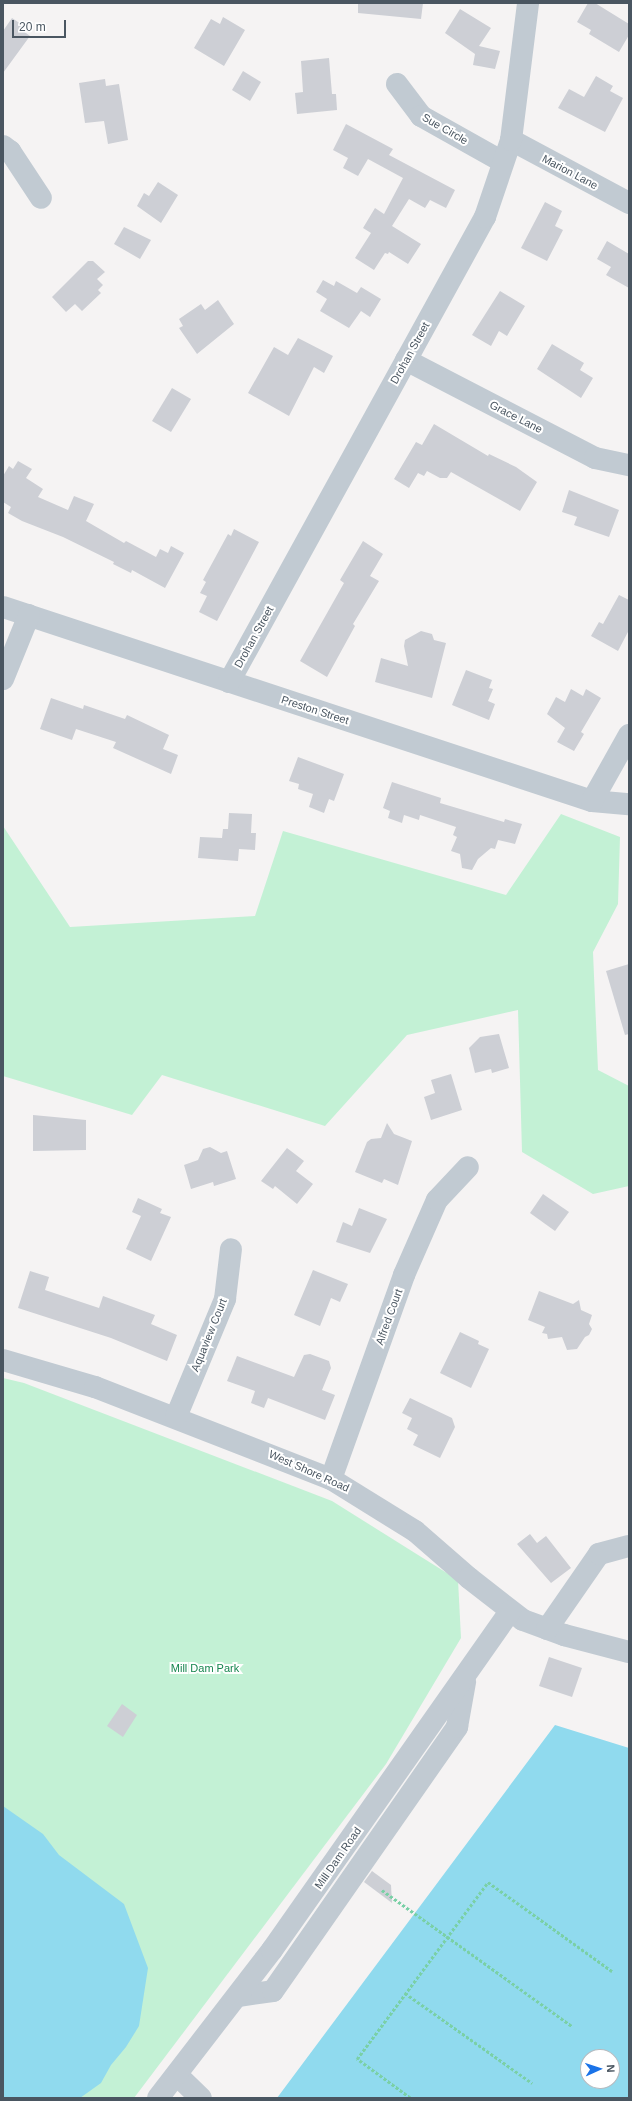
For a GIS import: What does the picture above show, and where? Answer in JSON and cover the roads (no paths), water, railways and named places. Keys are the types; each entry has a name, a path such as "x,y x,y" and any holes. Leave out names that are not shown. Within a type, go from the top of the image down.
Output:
{"street":[{"name":"Drohan Street","path":"229,682 485,217 511,140 528,3"},
{"name":"Sue Circle","path":"397,84 421,116 503,162"},
{"name":"Marion Lane","path":"511,140 629,203"},
{"path":"3,146 10,151 41,198"},
{"name":"Grace Lane","path":"406,360 594,458 629,465"},
{"name":"Preston Street","path":"3,607 592,801 629,804"},
{"path":"3,679 29,615"},
{"path":"592,801 629,735"},
{"name":"Alfred Court","path":"331,1479 404,1275 437,1200 468,1168"},
{"name":"Aquaview Court","path":"176,1417 224,1299 231,1249"},
{"name":"West Shore Road","path":"3,1360 71,1379 176,1417 331,1479 416,1531 510,1611 547,1629 629,1652"},
{"path":"547,1629 599,1554 629,1546"},
{"name":"Mill Dam Road","path":"158,2098 238,1996 466,1677 510,1611"},
{"path":"177,2074 201,2098"}],"water":[{"path":"555,1725 629,1748 629,2098 277,2098"},
{"path":"3,1806 43,1834 59,1855 124,1904 148,1968 139,2026 126,2047 111,2065 101,2083 80,2098 3,2098"}],"park label":[{"name":"Mill Dam Park","path":"205,1668"}]}
